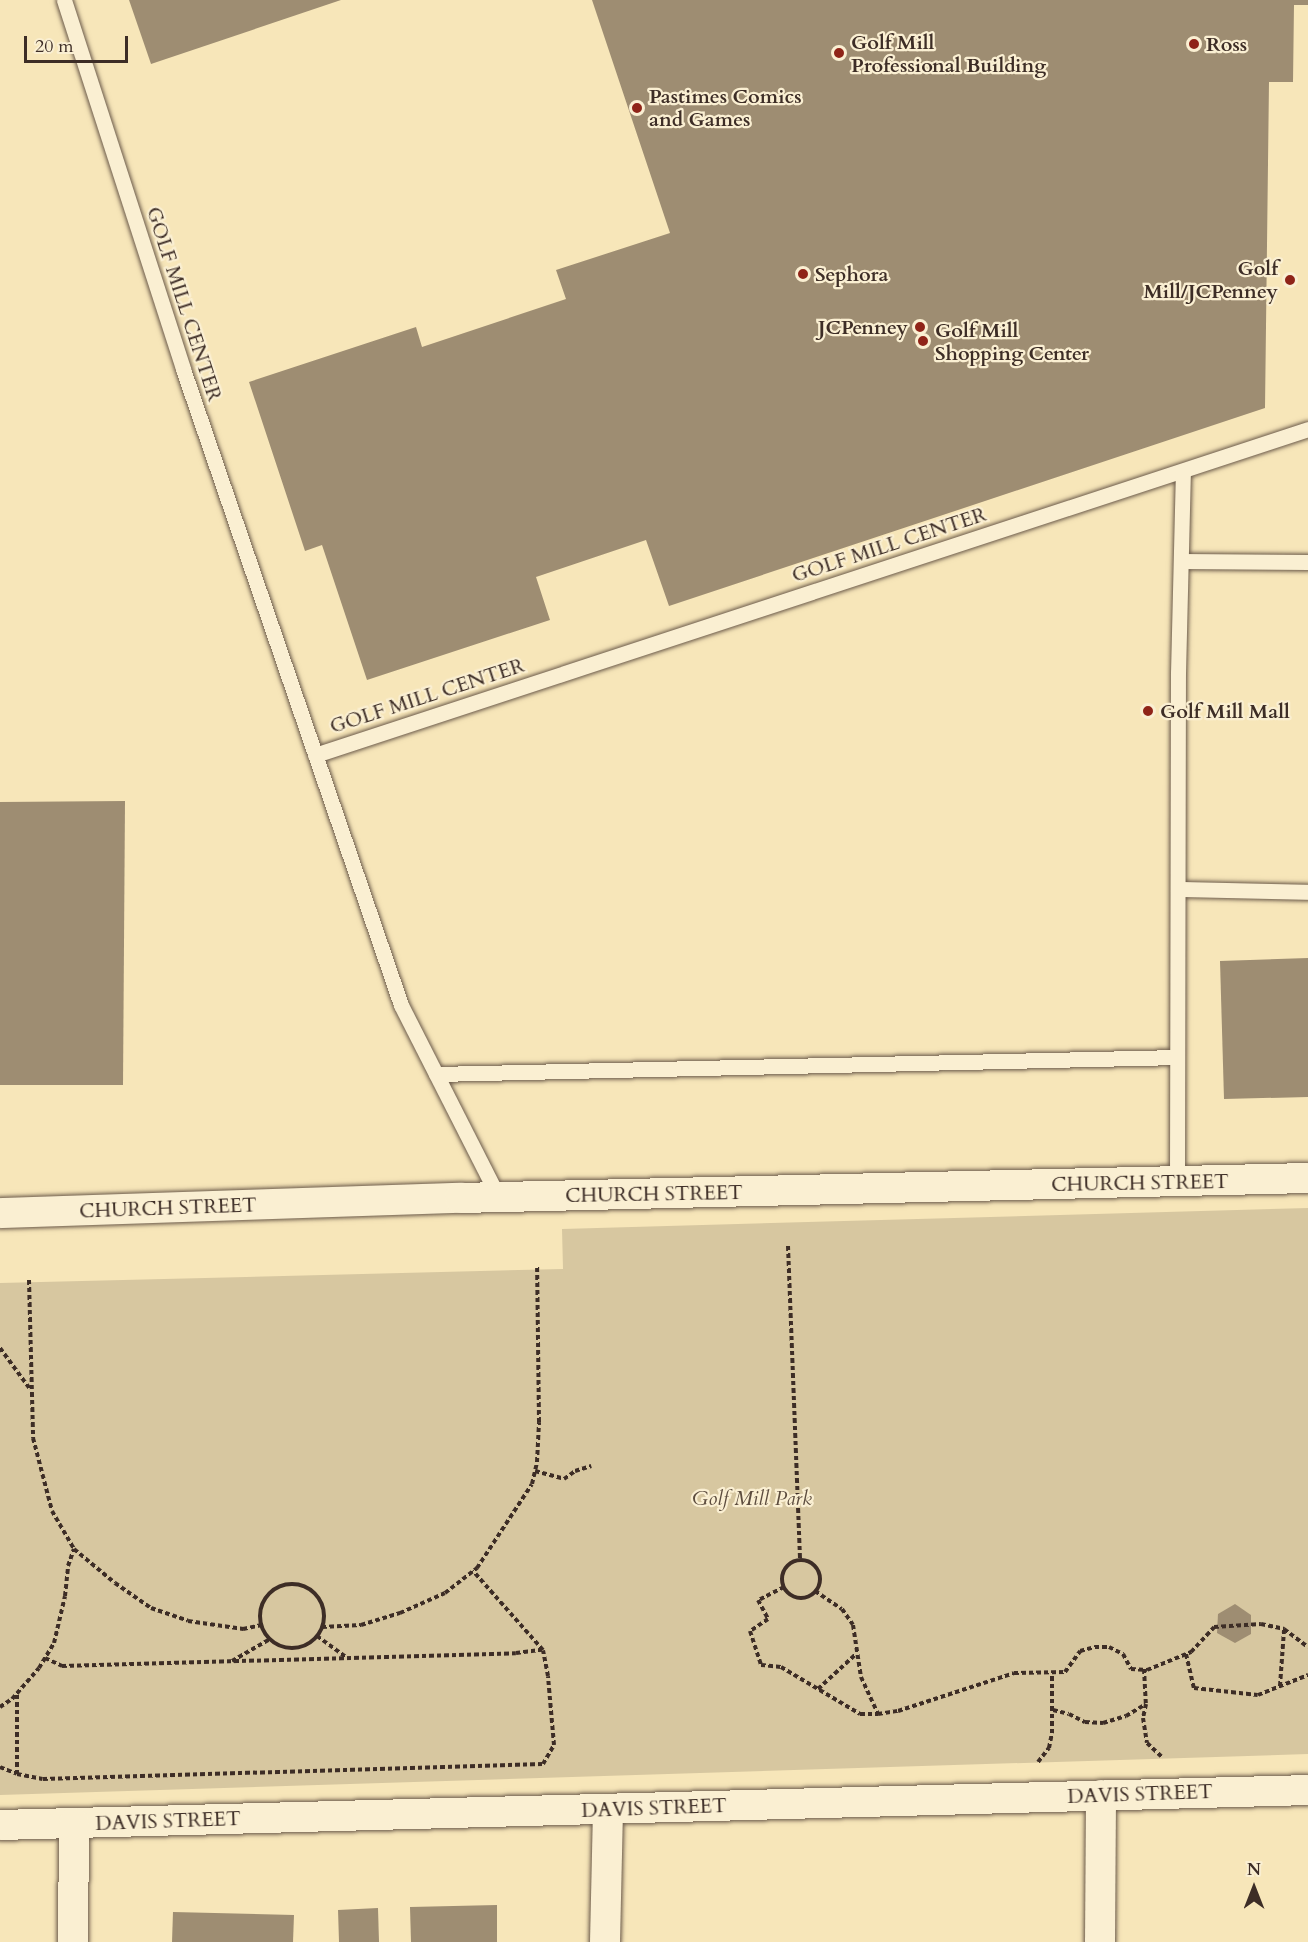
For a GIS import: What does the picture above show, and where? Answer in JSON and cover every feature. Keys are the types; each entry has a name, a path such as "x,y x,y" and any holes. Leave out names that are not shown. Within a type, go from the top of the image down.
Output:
{"street":[{"name":"CHURCH STREET","path":"0,1213 1308,1178"},
{"name":"DAVIS STREET","path":"0,1826 1308,1790"},
{"path":"1100,1942 1101,1796"},
{"path":"605,1942 608,1809"},
{"path":"73,1942 74,1823"}],"lane":[{"name":"GOLF MILL CENTER","path":"64,0 183,369 315,755 1308,429"},
{"path":"1177,1182 1180,561 1184,471"},
{"path":"1180,561 1308,562"},
{"path":"315,755 401,1005 499,1198"},
{"path":"1178,889 1308,892"},
{"path":"436,1074 1177,1058"}],"path":[{"path":"788,1246 800,1560"},
{"path":"322,1627 361,1625 400,1613 445,1593 473,1571 532,1484 539,1422 537,1266"},
{"path":"29,1280 33,1438 52,1511 74,1549 115,1583 151,1608 199,1623 243,1629 262,1625"},
{"path":"0,1348 31,1390"},
{"path":"535,1471 564,1479 575,1471 591,1466"},
{"path":"0,1707 16,1694 54,1643 65,1596 68,1566 74,1549"},
{"path":"800,1560 812,1563 819,1579 815,1591 799,1597 784,1587 782,1575 788,1564 800,1560"},
{"path":"0,1767 17,1774 43,1779 543,1764 554,1745 548,1676 543,1650 473,1571"},
{"path":"290,1584 301,1585 318,1597 323,1606 322,1627 309,1643 288,1648 270,1638 262,1625 261,1610 265,1600 280,1587 290,1584"},
{"path":"784,1587 758,1600 768,1619 750,1631 761,1665 781,1667 860,1714 898,1711 1014,1673 1065,1672 1080,1651 1095,1647 1109,1647 1124,1654 1131,1669 1144,1669 1186,1654 1214,1627 1261,1624 1284,1629 1308,1647"},
{"path":"815,1591 842,1609 853,1625 861,1677 878,1714"},
{"path":"1280,1686 1284,1629"},
{"path":"317,1636 347,1658"},
{"path":"231,1661 270,1638"},
{"path":"45,1658 62,1666 516,1653 543,1650"},
{"path":"818,1689 857,1654"},
{"path":"1186,1654 1194,1688 1257,1695 1308,1675"},
{"path":"1144,1669 1146,1704 1143,1718 1147,1743 1163,1758"},
{"path":"1038,1762 1049,1748 1053,1710 1052,1673"},
{"path":"16,1694 17,1774"},
{"path":"1053,1710 1070,1714 1085,1722 1103,1723 1126,1716 1146,1704"}],"green space":[{"name":"Golf Mill Park","path":"1308,1208 1308,1754 0,1795 0,1283 563,1269 562,1229"}],"building":[{"path":"129,0 341,0 151,64"},
{"name":"Golf Mill Shopping Center","path":"592,0 1308,0 1308,5 1294,5 1293,82 1269,82 1265,408 669,606 646,540 536,577 550,620 367,680 322,545 305,551 249,382 416,327 422,347 566,299 556,270 670,233"},
{"path":"125,801 123,1085 0,1085 0,802"},
{"path":"1308,958 1308,1097 1224,1099 1220,961"},
{"path":"1235,1604 1251,1615 1251,1634 1235,1643 1217,1633 1218,1614"},
{"path":"497,1905 497,1942 411,1942 410,1907"},
{"path":"378,1908 379,1942 339,1942 338,1910"},
{"path":"173,1912 294,1915 293,1942 172,1942"}],"place":[{"name":"Ross","path":"1194,44"},
{"name":"Golf Mill Professional Building","path":"839,53"},
{"name":"Pastimes Comics and Games","path":"637,108"},
{"name":"Sephora","path":"803,274"},
{"name":"Golf Mill/JCPenney","path":"1290,280"},
{"name":"JCPenney","path":"920,327"},
{"name":"Golf Mill Shopping Center","path":"923,341"},
{"name":"Golf Mill Mall","path":"1148,711"}]}
